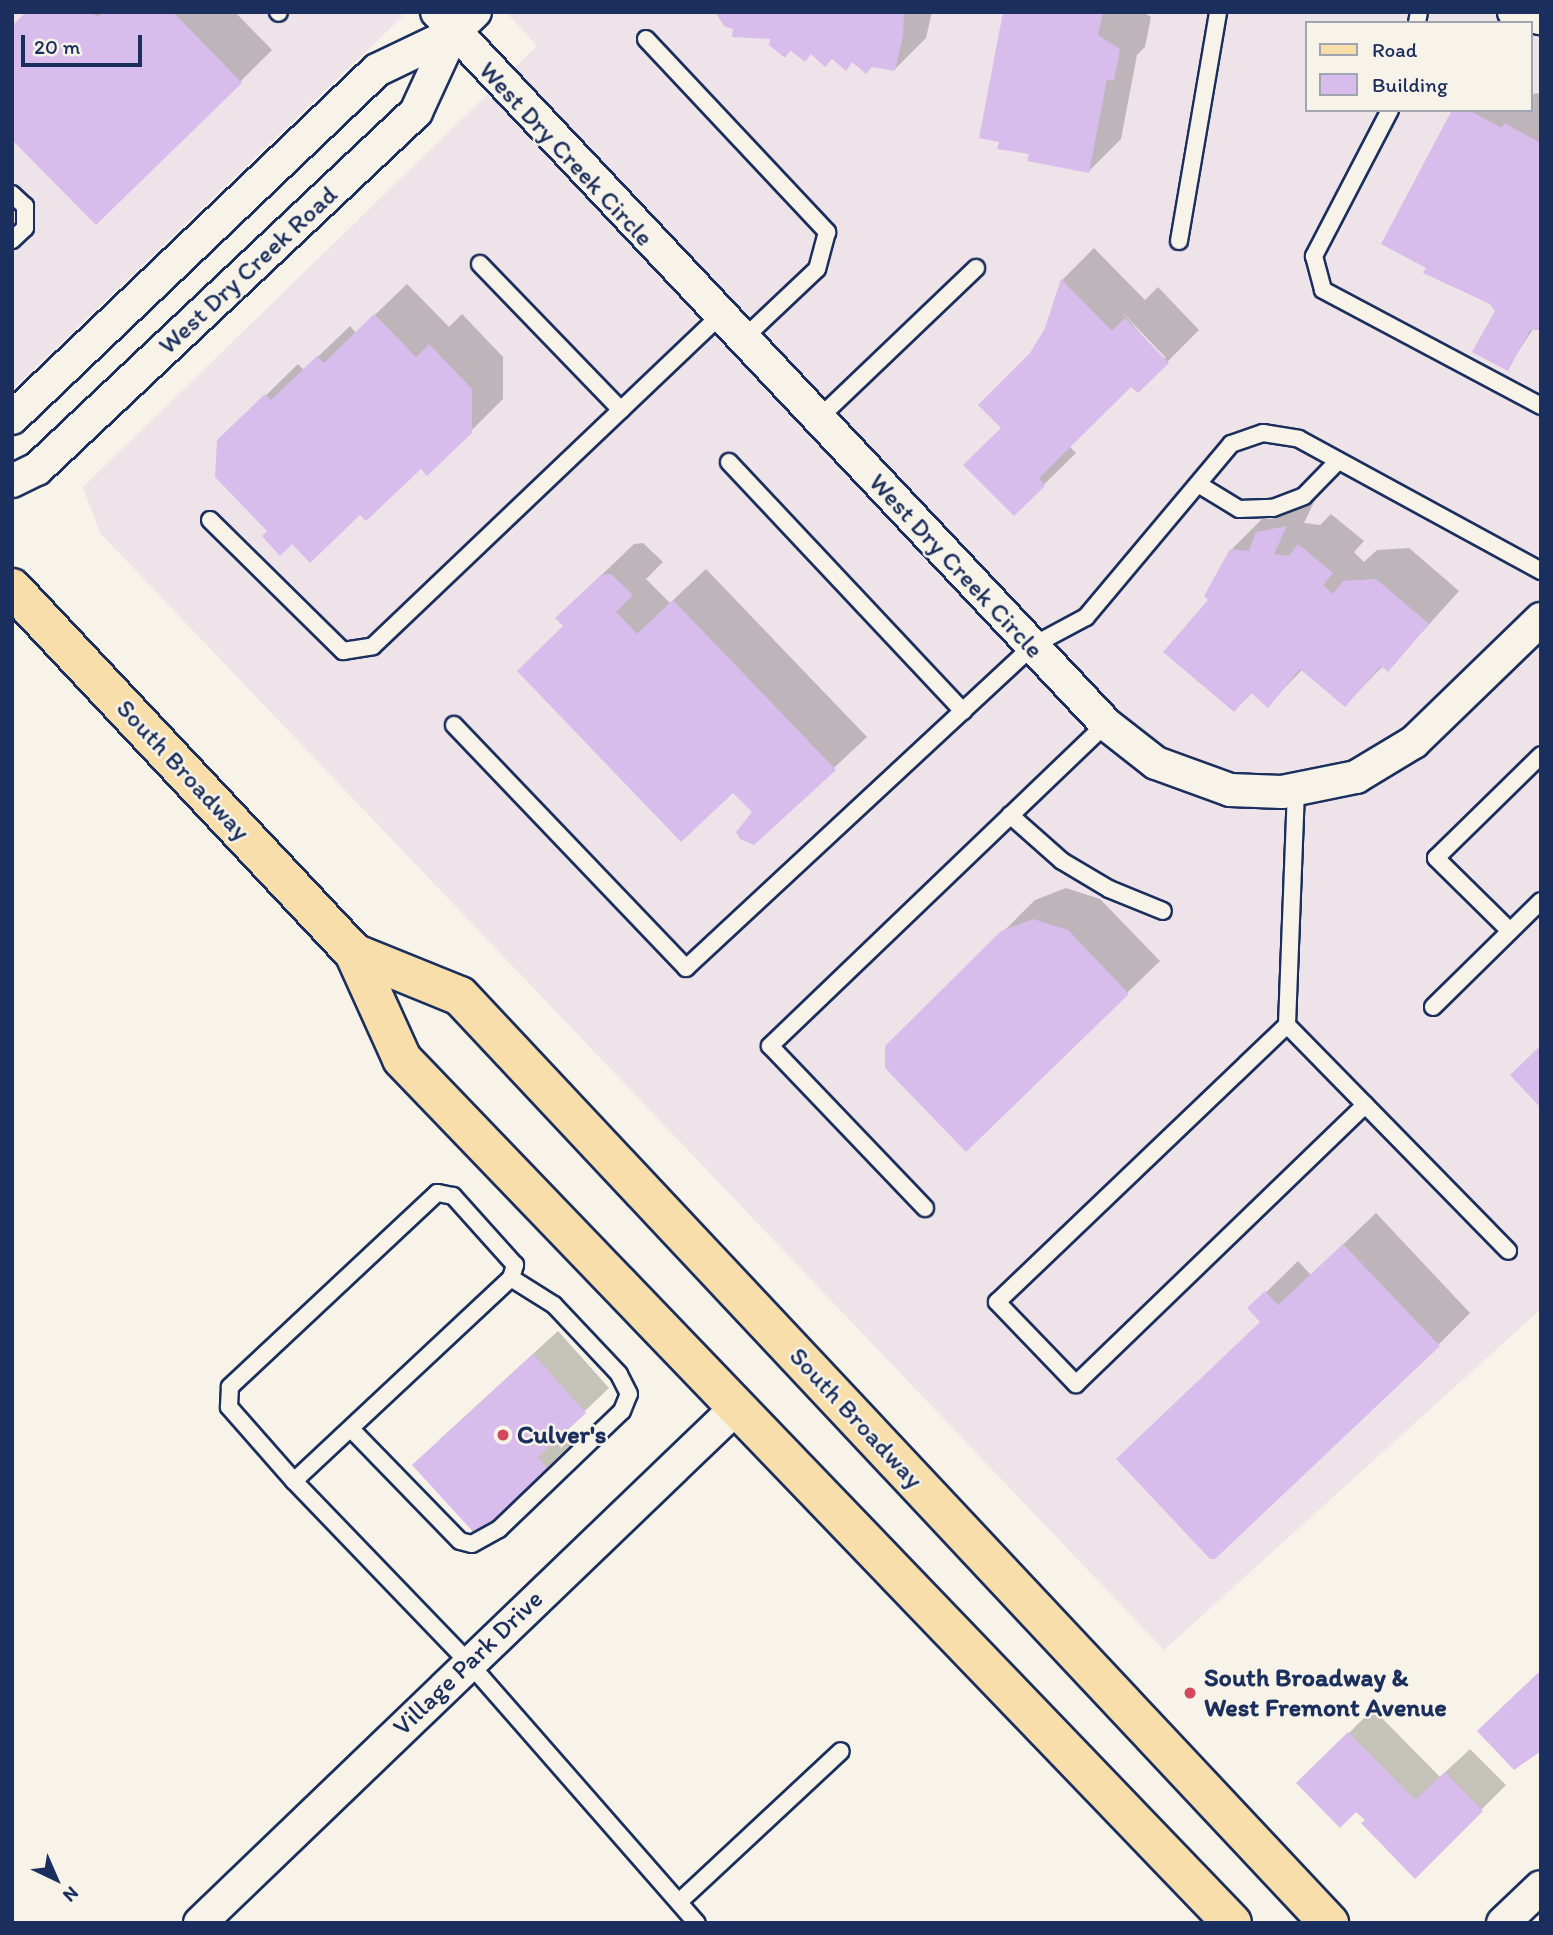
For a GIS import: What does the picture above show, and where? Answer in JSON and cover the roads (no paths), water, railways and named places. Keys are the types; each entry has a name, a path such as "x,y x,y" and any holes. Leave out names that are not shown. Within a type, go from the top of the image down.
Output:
{"main road":[{"name":"South Broadway","path":"12,588 354,953 402,1059 1232,1923"},
{"name":"South Broadway","path":"354,953 460,996 1329,1923"}],"street":[{"name":"West Dry Creek Road","path":"12,418 377,70 444,23 475,12"},
{"path":"1514,12 1541,18"},
{"name":"West Dry Creek Road","path":"12,481 37,469 416,112 444,23"},
{"name":"West Dry Creek Circle","path":"444,23 1106,724 1156,763 1192,779 1230,790 1296,790 1356,777 1414,742 1541,619"},
{"name":"Village Park Drive","path":"200,1923 738,1406"},
{"path":"1503,1923 1541,1887"}],"lane":[{"path":"1179,241 1218,12"},
{"path":"646,39 827,232 817,268 741,340"},
{"path":"1389,112 1314,256 1323,290 1541,405"},
{"path":"12,194 25,206 25,228 12,240"},
{"path":"480,264 621,410"},
{"path":"817,420 976,268"},
{"path":"210,520 343,651 373,646 719,316"},
{"path":"454,724 686,968 1031,646 1086,617 1231,444 1263,433 1299,439 1541,571"},
{"path":"1198,484 1239,509 1273,508 1304,496 1338,461"},
{"path":"730,462 963,711"},
{"path":"925,1208 770,1046 1106,724"},
{"path":"1510,931 1436,858 1541,755"},
{"path":"1296,790 1287,1025 997,1302 1076,1384 1365,1105"},
{"path":"1010,815 1062,861 1109,889 1163,911"},
{"path":"1433,1007 1541,901"},
{"path":"1287,1025 1508,1251"},
{"path":"294,1481 511,1278 515,1265 453,1196 437,1193 230,1387 229,1407 294,1481 469,1663 697,1923"},
{"path":"351,1429 460,1541 472,1544 499,1529 622,1411 629,1394 619,1374 554,1305 511,1278"},
{"path":"679,1902 841,1751"}],"place":[{"name":"Culver's","path":"503,1435"},
{"name":"South Broadway & West Fremont Avenue","path":"1190,1693"}]}
